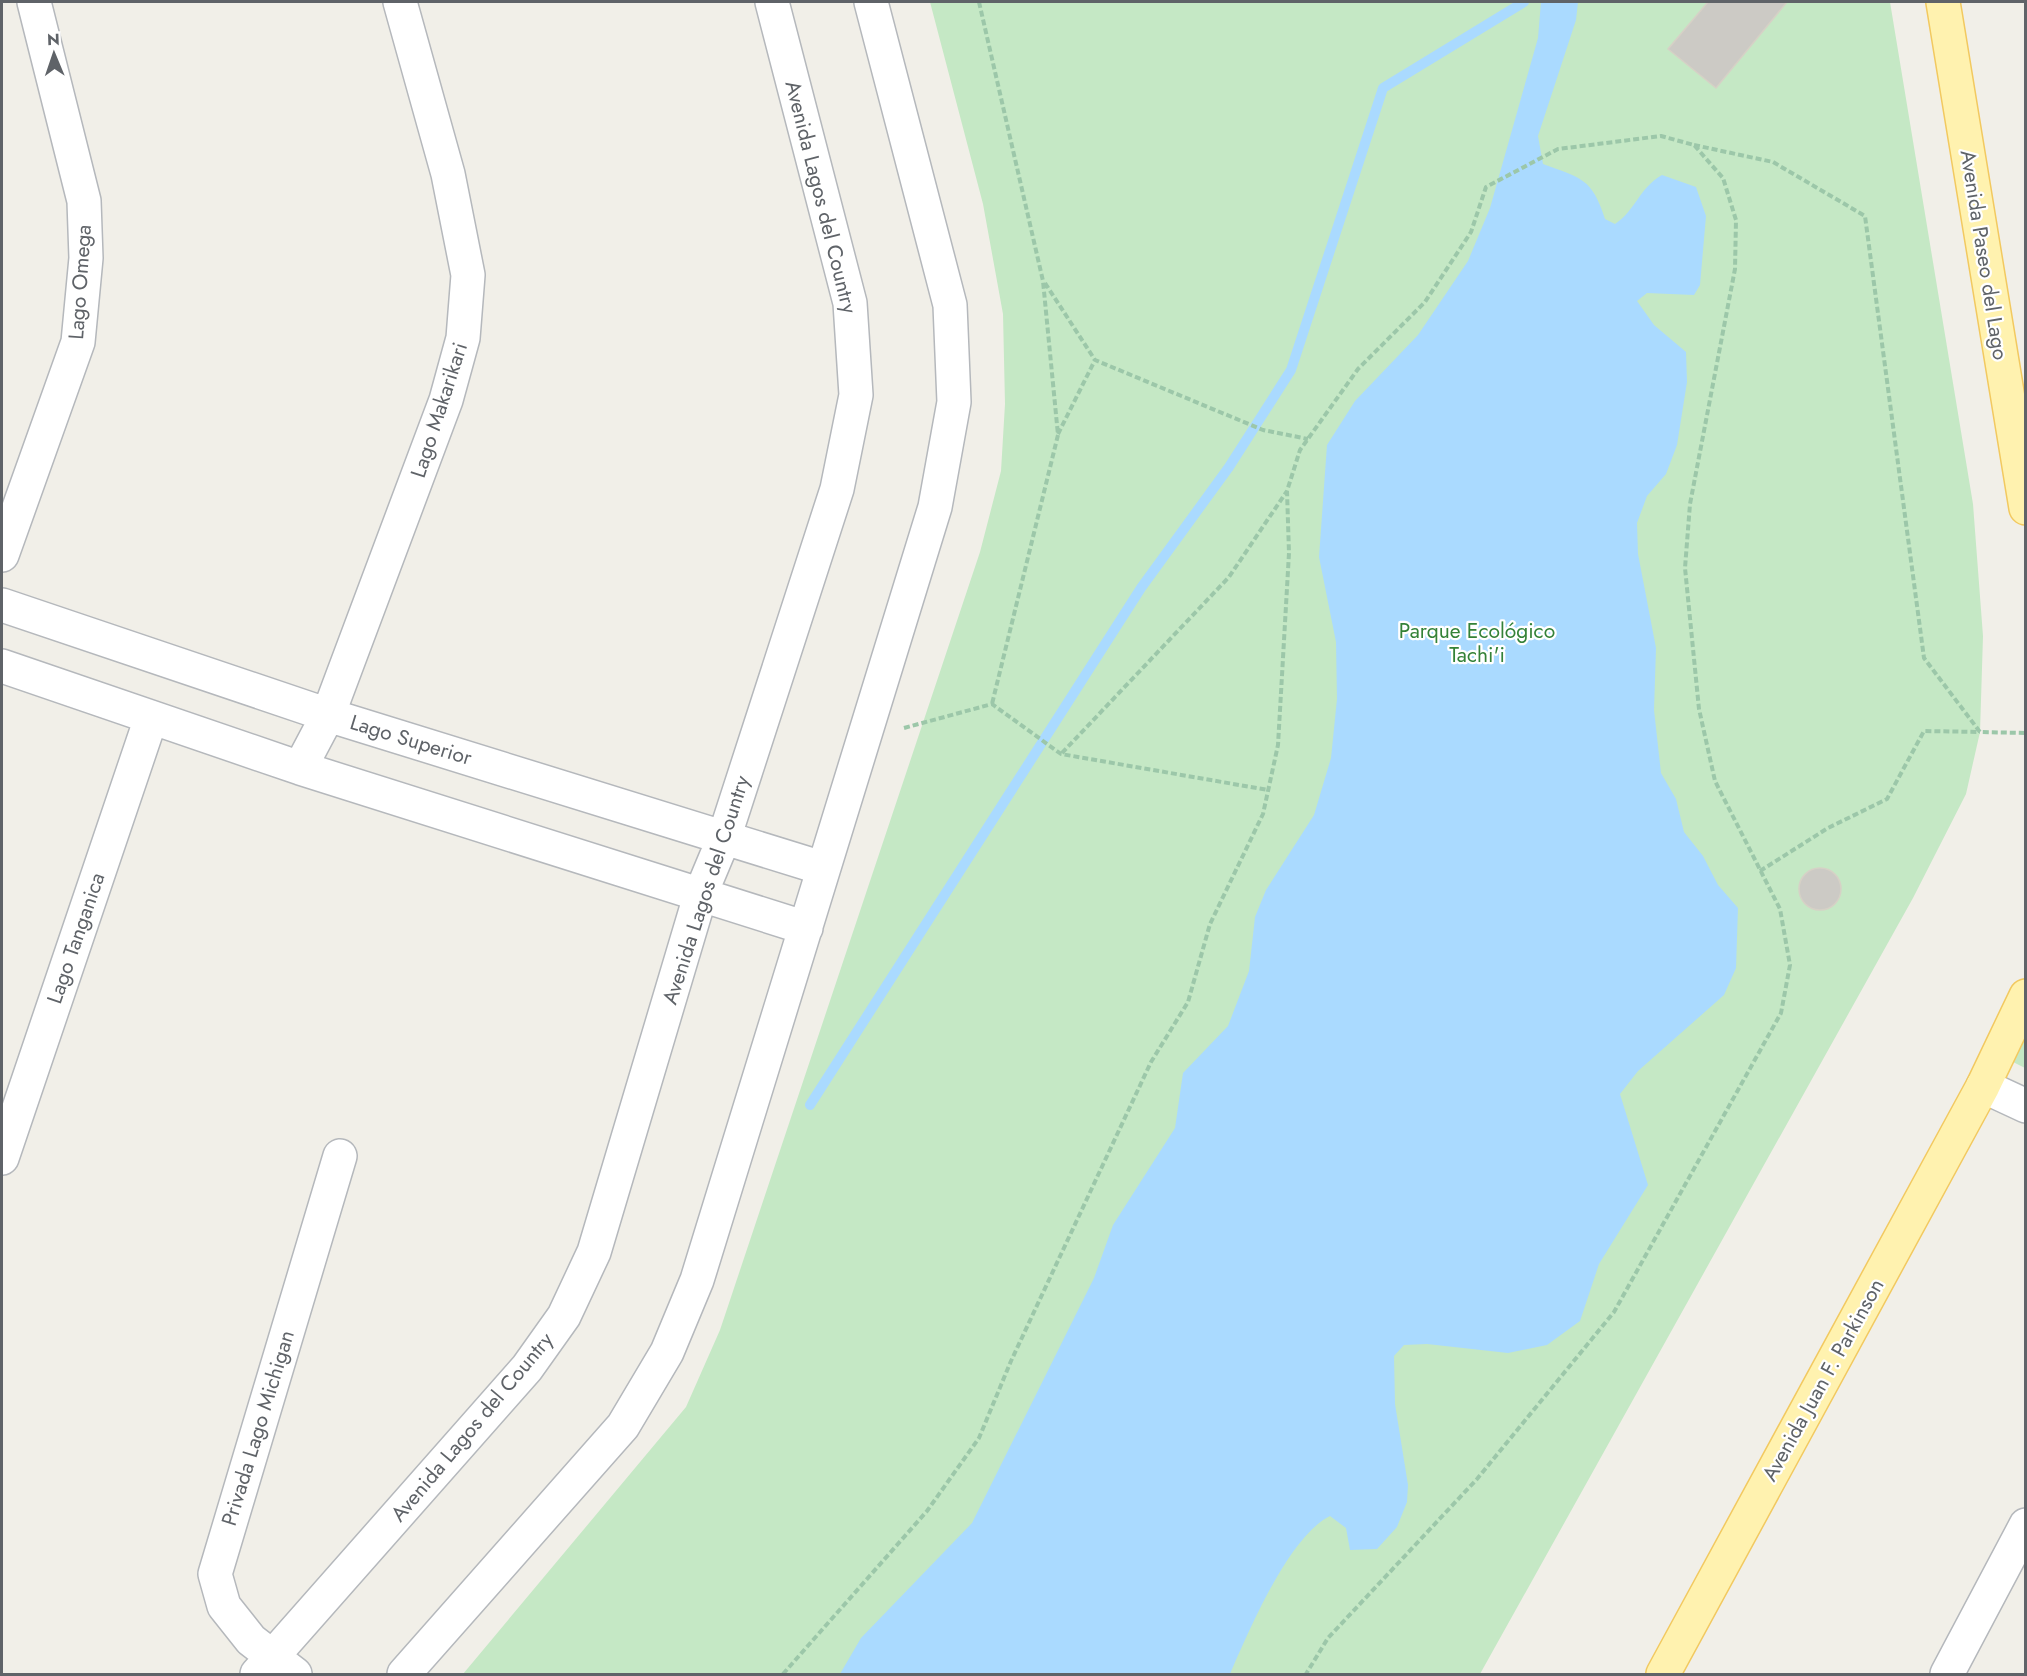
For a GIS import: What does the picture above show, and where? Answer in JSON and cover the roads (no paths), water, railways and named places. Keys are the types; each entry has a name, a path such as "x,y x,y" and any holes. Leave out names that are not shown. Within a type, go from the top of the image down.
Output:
{"main road":[{"name":"Avenida Paseo del Lago","path":"1943,2 2025,508"},
{"path":"1983,1086 2025,996"},
{"name":"Avenida Juan F. Parkinson","path":"1663,1674 1983,1086"}],"street":[{"name":"Lago Omega","path":"2,555 78,342 86,258 84,201 34,2"},
{"name":"Lago Makarikari","path":"300,768 328,715 446,400 464,328 468,275 448,174 400,2"},
{"name":"Avenida Lagos del Country","path":"275,1668 527,1368 564,1316 594,1252 700,893 724,838 837,489 856,395 850,303 772,2"},
{"path":"404,1674 623,1426 667,1352 698,1280 806,928 822,868 935,507 954,402 950,305 871,2"},
{"name":"Lago Superior","path":"2,605 328,715 822,868"},
{"path":"2,666 300,768 806,928"},
{"name":"Lago Tanganica","path":"2,1158 151,718"},
{"path":"1983,1086 2025,1106"},
{"name":"Privada Lago Michigan","path":"275,1668 224,1606 215,1574 340,1156"},
{"path":"1947,1674 2025,1526"}],"water":[{"path":"1541,2 1578,2 1576,20 1538,136 1543,164 1583,181 1595,195 1605,219 1615,224 1628,212 1648,186 1662,175 1696,187 1706,216 1700,285 1694,295 1647,293 1637,301 1654,325 1686,352 1687,382 1677,445 1666,474 1647,496 1637,523 1638,554 1656,648 1654,710 1661,773 1676,799 1684,832 1703,856 1718,885 1738,908 1736,968 1724,995 1638,1071 1620,1094 1648,1185 1599,1264 1580,1321 1547,1345 1508,1353 1427,1344 1404,1345 1394,1356 1395,1404 1408,1485 1407,1502 1397,1527 1377,1549 1350,1550 1346,1528 1330,1516 1314,1527 1299,1544 1271,1587 1230,1674 840,1674 861,1638 972,1523 1094,1278 1113,1225 1175,1128 1183,1073 1228,1026 1249,971 1255,917 1266,890 1314,815 1331,758 1337,699 1336,642 1319,557 1327,445 1355,401 1418,335 1468,261 1490,208 1538,38"}],"waterway":[{"path":"810,1105 1141,588 1229,467 1291,370 1383,88 1524,2"}],"park label":[{"name":"Parque Ecológico Tachi'i","path":"1477,643"}]}
